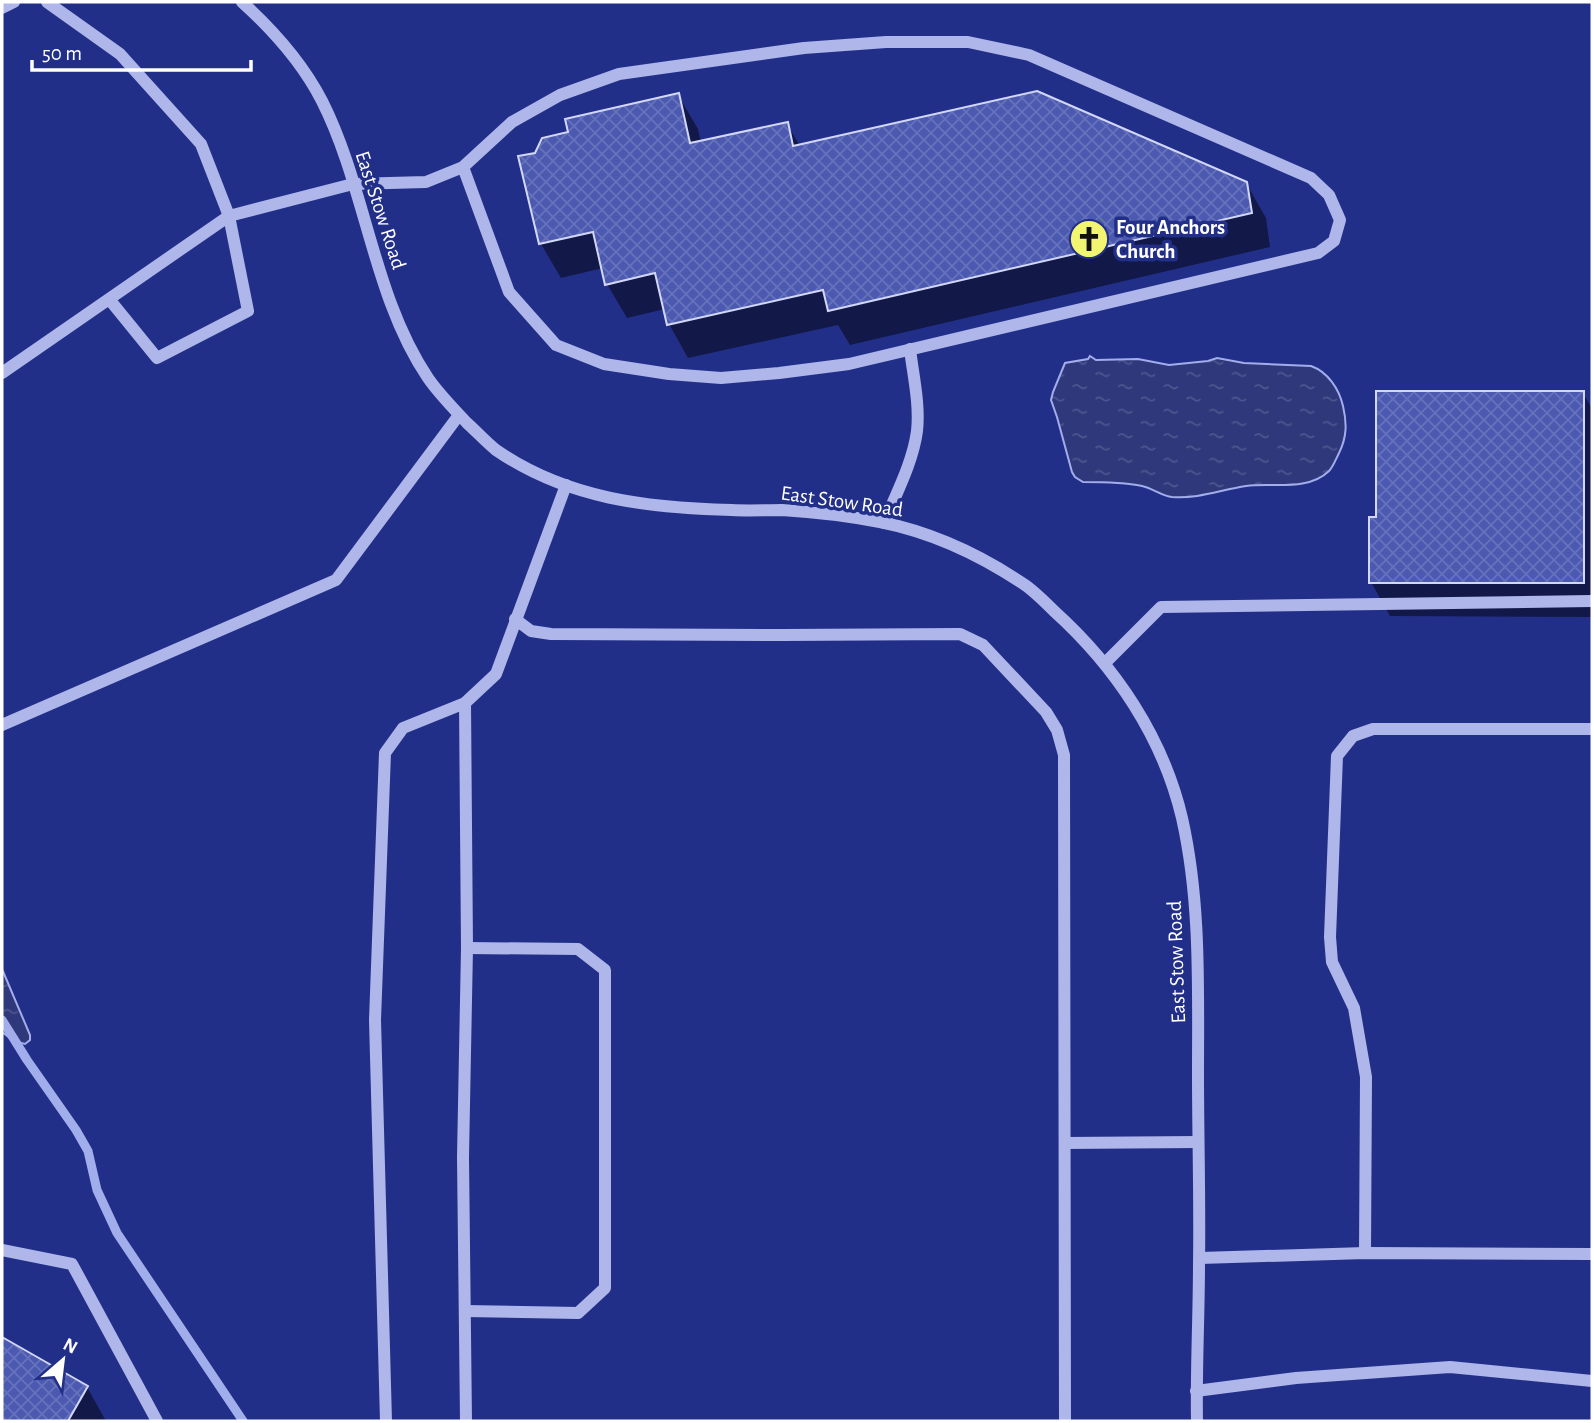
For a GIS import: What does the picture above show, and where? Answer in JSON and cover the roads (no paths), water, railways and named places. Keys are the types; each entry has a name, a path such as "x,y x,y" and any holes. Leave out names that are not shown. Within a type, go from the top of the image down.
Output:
{"street":[{"path":"2,8 14,2"},
{"path":"47,2 120,54 201,144 229,216 248,311 157,358 108,299"},
{"name":"East Stow Road","path":"242,2 297,59 323,102 342,150 387,292 406,337 429,379 459,415 493,448 535,472 580,491 629,503 692,508 782,510 884,523 934,537 1028,586 1068,623 1105,663 1137,709 1163,760 1183,826 1192,872 1197,931 1197,1421"},
{"path":"2,373 229,216 353,184 426,182 463,167 512,122 560,95 619,74 803,48 886,42 968,42 1029,55 1311,178 1329,195 1339,220 1334,241 1318,253 849,363 721,378 669,374 604,364 556,345 509,292 463,167"},
{"path":"884,523 911,458 917,430 917,406 909,349"},
{"path":"2,725 336,580 459,415"},
{"path":"386,1421 375,1020 385,753 404,728 465,703 496,674 566,485"},
{"path":"1105,663 1161,607 1592,601"},
{"path":"515,619 531,631 551,634 960,634 983,645 1046,712 1057,730 1064,755 1065,1421"},
{"path":"465,703 467,948 463,1157 466,1421"},
{"path":"1365,1253 1366,1077 1354,1008 1332,962 1329,937 1337,756 1353,736 1373,729 1592,729"},
{"path":"464,1311 578,1313 605,1288 605,970 578,949 467,948"},
{"path":"1065,1143 1198,1142"},
{"path":"2,1250 72,1264 156,1421"},
{"path":"1199,1258 1365,1253 1592,1254"},
{"path":"1196,1391 1296,1378 1450,1367 1592,1381"}],"water":[{"path":"1090,356 1096,360 1138,359 1169,365 1217,358 1244,363 1311,366 1328,377 1341,400 1346,424 1342,447 1329,471 1320,478 1300,484 1246,486 1182,497 1168,496 1135,485 1083,482 1072,472 1051,400 1065,363 1088,359"},
{"path":"2,969 30,1035 30,1040 25,1044 14,1041 2,1032"}],"waterway":[{"path":"2,1020 88,1151 97,1190 117,1233 243,1421"}],"place":[{"name":"Four Anchors Church","path":"1089,239"}]}
